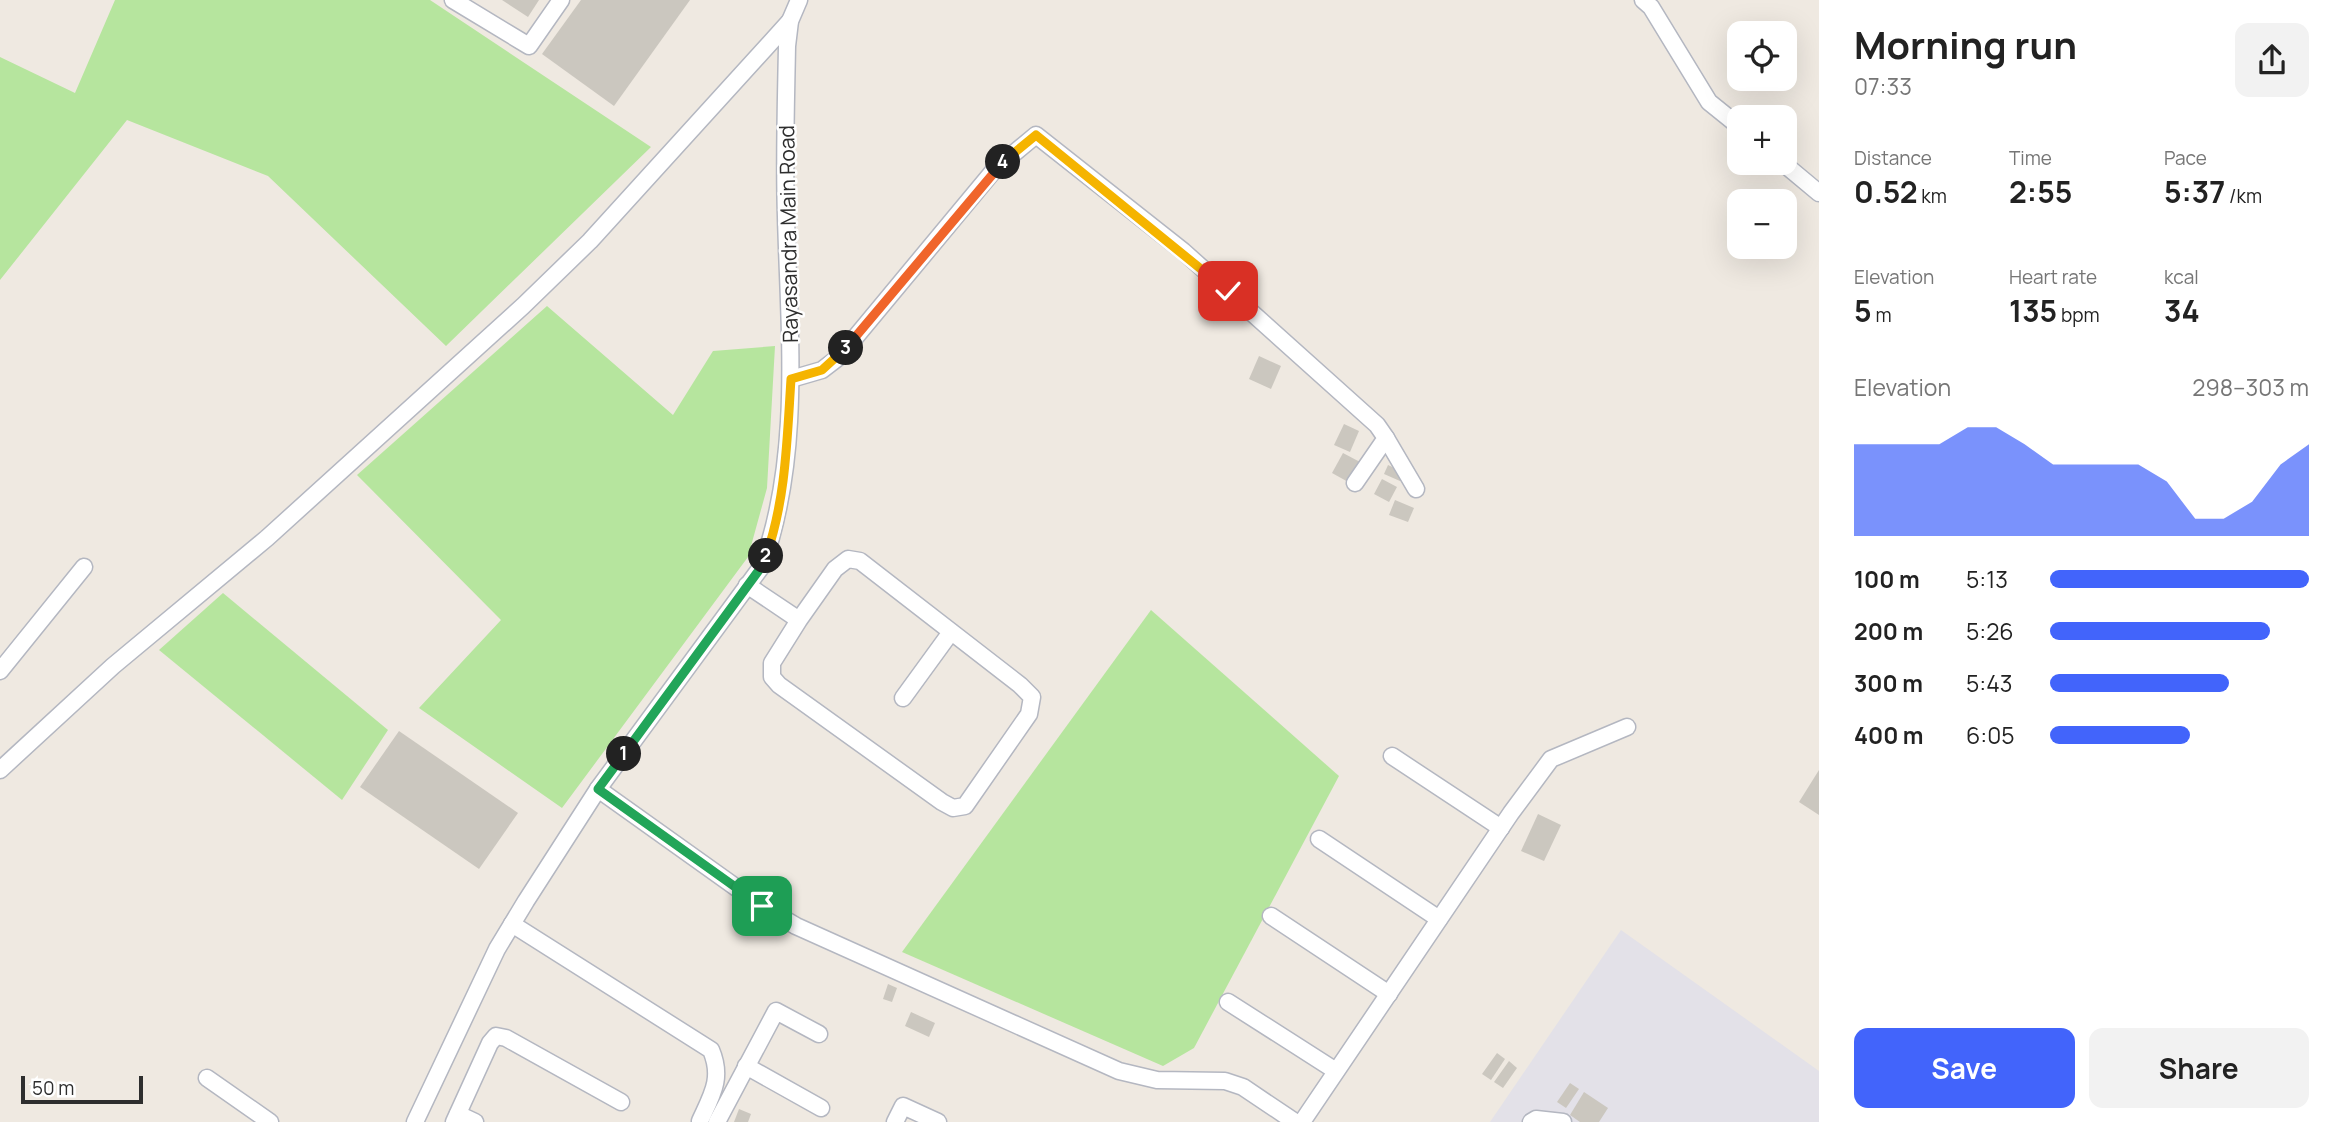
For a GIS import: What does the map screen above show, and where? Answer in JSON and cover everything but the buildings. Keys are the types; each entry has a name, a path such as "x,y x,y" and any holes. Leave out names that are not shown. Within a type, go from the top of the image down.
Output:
{"street":[{"path":"453,0 529,46 561,0"},
{"name":"Rayasandra Main Road","path":"415,1122 464,1014 512,925 598,789 762,566 776,528 783,489 791,379 786,212 786,46 790,21 799,0"},
{"path":"1643,0 1651,7 1709,102 1727,117"},
{"path":"0,771 113,666 267,538 523,306 590,241 790,21"},
{"path":"791,379 822,370 839,357 995,169 1036,135 1182,251 1363,411 1387,438 1416,489"},
{"path":"1797,174 1819,192"},
{"path":"1354,483 1387,438"},
{"path":"848,559 860,561 1032,697 1030,714 965,806 953,808 790,693 772,677 772,663 799,620 835,569 848,559"},
{"path":"0,671 84,567"},
{"path":"747,585 799,620"},
{"path":"903,698 951,632"},
{"path":"1302,1122 1501,828 1551,759 1627,727"},
{"path":"1392,756 1501,828"},
{"path":"598,789 762,906 796,926 1119,1071 1157,1080 1225,1081 1243,1087 1295,1122"},
{"path":"1319,839 1439,919"},
{"path":"1271,916 1389,994"},
{"path":"512,925 711,1050 718,1072 717,1085 700,1121"},
{"path":"1228,1002 1336,1071"},
{"path":"717,1122 776,1011 819,1034"},
{"path":"475,1122 456,1118 490,1042 496,1036 506,1038 621,1102"},
{"path":"746,1066 821,1108"},
{"path":"207,1079 270,1122"},
{"path":"895,1122 903,1106 938,1122"},
{"path":"1531,1122 1563,1122"}],"shaded area":[{"path":"1621,930 1819,1071 1819,1122 1490,1122"}],"green space":[{"path":"115,0 430,0 651,147 446,346 268,176 127,120 0,280 0,57 75,93"},
{"path":"547,306 673,415 713,351 775,346 767,488 748,557 562,808 419,708 501,620 357,475"},
{"path":"223,593 388,730 342,800 159,650"},
{"path":"1151,610 1339,776 1194,1048 1163,1066 902,952"}],"route":[{"path":"762,906 598,789 762,566 776,528 783,489 791,379 822,370 839,357 995,169 1036,135 1228,291"}]}
